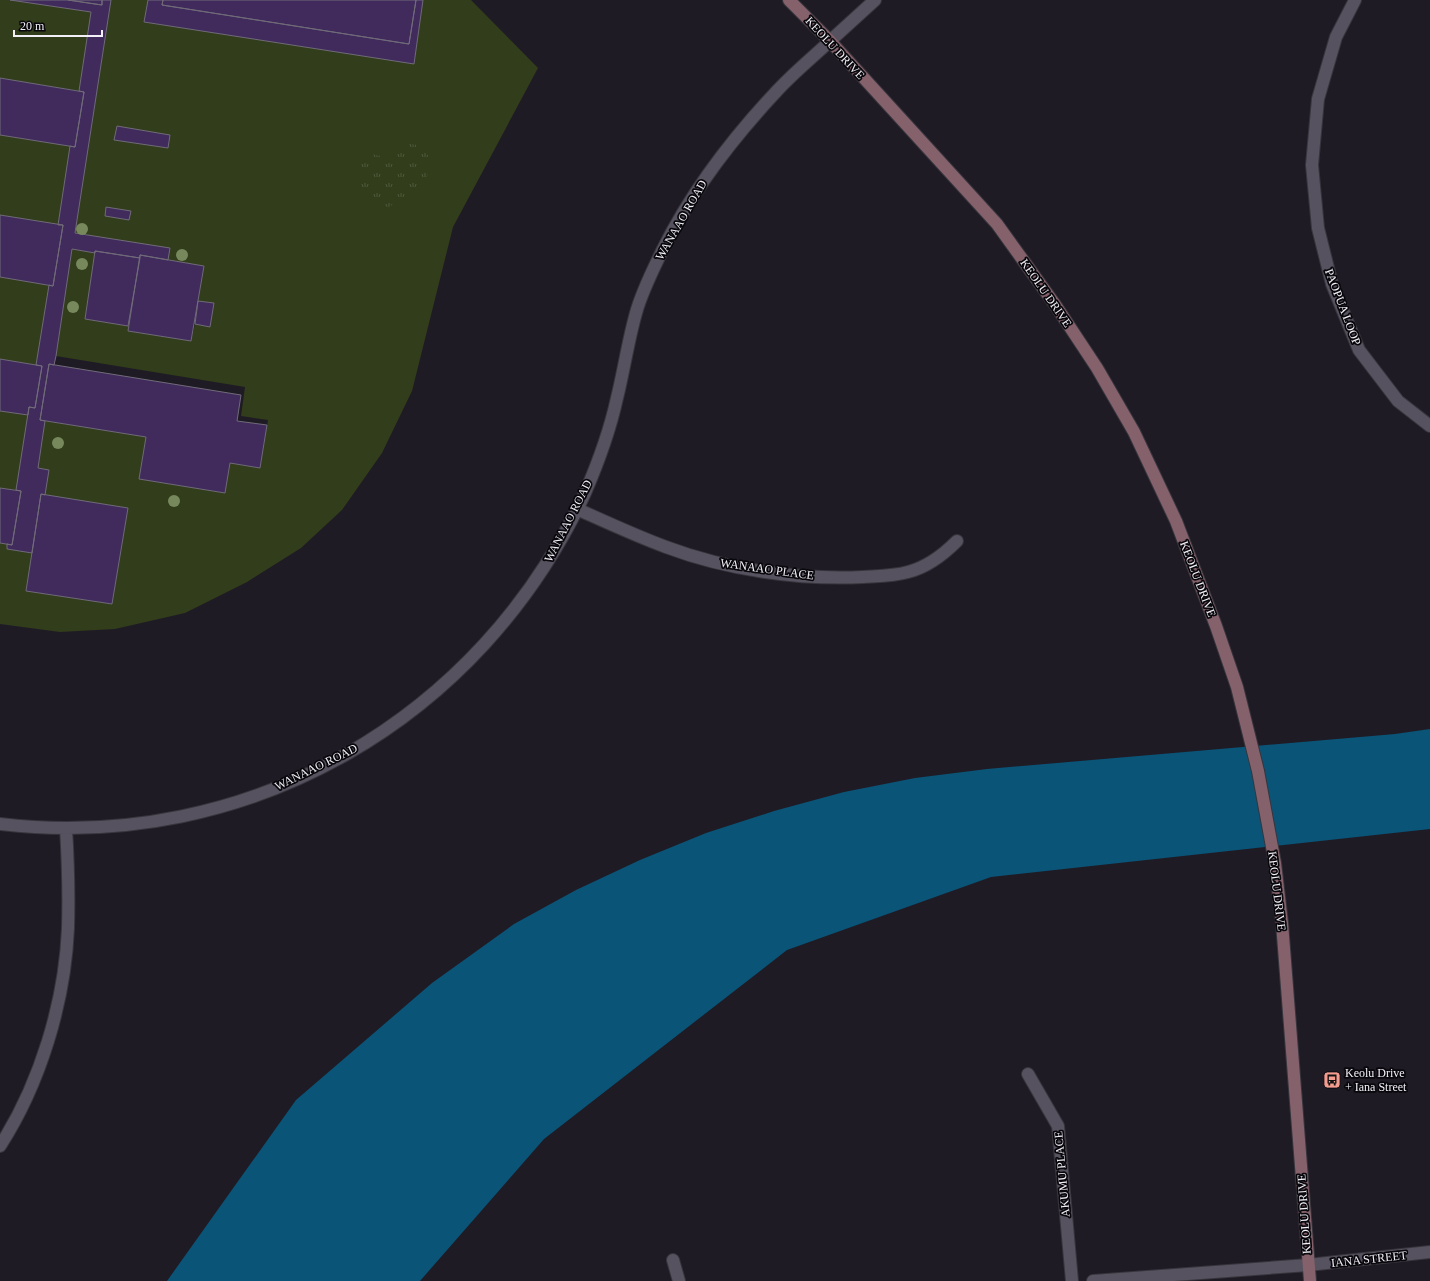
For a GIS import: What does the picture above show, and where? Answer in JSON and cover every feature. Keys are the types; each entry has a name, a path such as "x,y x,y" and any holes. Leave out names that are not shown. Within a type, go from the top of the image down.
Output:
{"main road":[{"name":"KEOLU DRIVE","path":"789,0 830,41 997,224 1056,306 1097,368 1134,432 1176,521 1216,626 1236,687 1258,771 1275,863 1282,923 1310,1281"}],"street":[{"name":"WANAAO ROAD","path":"0,824 66,828 113,826 160,820 207,810 252,797 296,780 339,759 378,735 416,708 452,678 485,644 515,609 542,571 566,531 586,489 603,446 616,401 636,311 654,268 674,227 699,185 728,146 777,90 874,0"},
{"name":"PAOPUA LOOP","path":"1355,0 1336,37 1318,99 1312,165 1318,228 1332,284 1359,350 1398,401 1430,426"},
{"name":"WANAAO PLACE","path":"577,509 667,547 702,558 744,568 812,577 852,578 886,576 910,572 943,555 957,542"},
{"path":"0,1146 26,1098 42,1057 55,1015 63,972 68,929 66,828"},
{"name":"AKUMU PLACE","path":"1028,1074 1058,1126 1072,1281"},
{"name":"IANA STREET","path":"1093,1281 1308,1265 1430,1252"},
{"path":"673,1260 679,1281"}],"green space":[{"path":"0,0 10,0 91,12 79,91 0,78"},
{"path":"111,0 148,0 144,22 414,63 423,0 471,0 538,68 453,227 412,391 382,453 342,510 301,548 247,582 185,613 115,629 60,632 0,624 0,543 7,544 7,549 32,553 26,591 112,604 128,508 45,495 49,470 38,468 45,421 146,437 139,479 225,493 230,463 260,468 268,420 241,416 245,387 56,356 72,249 95,253 85,319 128,326 128,331 191,341 195,324 210,326 213,303 198,301 204,266 168,260 75,233"},
{"path":"0,135 70,146 58,225 0,215"},
{"path":"401,142 422,146 430,159 426,182 389,207 365,203 356,191 361,161 372,154 380,156"},
{"path":"0,277 49,285 36,365 0,359"},
{"path":"0,411 28,415 16,490 0,488"}],"water":[{"path":"1430,729 1430,829 991,877 787,950 544,1139 420,1281 167,1281 296,1100 432,983 514,924 576,890 640,860 706,833 774,811 844,792 915,778 987,769 1395,734"}],"building":[{"path":"10,0 68,0 102,5 102,0 111,0 75,233 170,248 168,260 140,255 140,258 72,249 56,356 54,365 49,364 40,420 45,421 38,468 49,470 45,495 41,494 32,553 7,549 7,544 12,545 21,491 16,490 29,407 35,408 42,366 36,365 49,285 53,286 63,225 58,225 70,146 75,147 84,92 79,91 91,12"},
{"path":"68,0 102,0 102,5"},
{"path":"148,0 163,0 162,5 409,44 416,0 423,0 414,64 144,22"},
{"path":"163,0 416,0 409,44 162,5"},
{"path":"0,78 84,92 75,147 0,135"},
{"path":"117,126 170,135 168,148 114,140"},
{"path":"106,207 131,211 129,220 105,216"},
{"path":"0,215 63,225 53,286 0,277"},
{"path":"95,251 140,258 128,326 85,319"},
{"path":"140,255 204,266 191,341 128,331"},
{"path":"198,301 214,303 210,327 195,324"},
{"path":"0,359 42,366 35,408 29,407 28,415 0,411"},
{"path":"49,364 241,395 237,421 267,425 260,468 230,463 225,493 139,479 146,437 40,420"},
{"path":"0,488 21,491 12,545 0,543"},
{"path":"41,494 128,508 112,604 26,591"}],"place":[{"name":"Keolu Drive + Iana Street","path":"1332,1080"}]}
